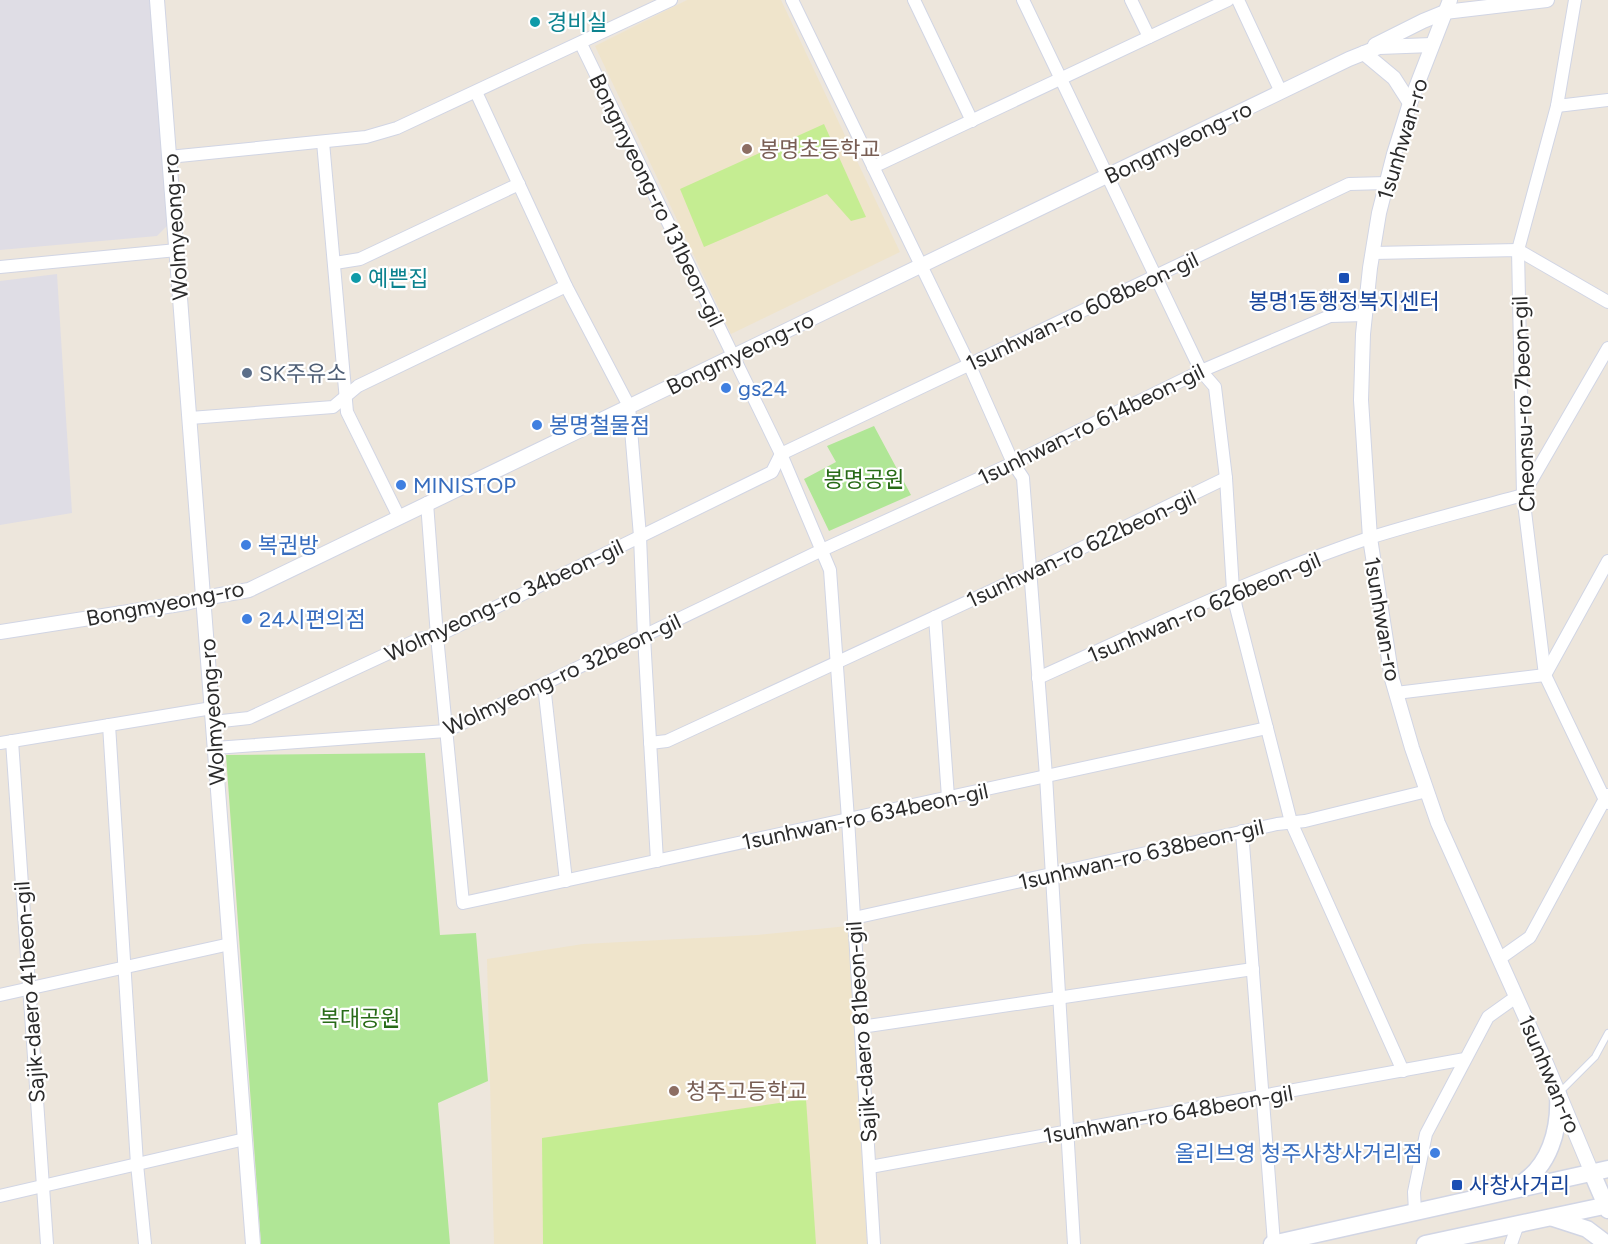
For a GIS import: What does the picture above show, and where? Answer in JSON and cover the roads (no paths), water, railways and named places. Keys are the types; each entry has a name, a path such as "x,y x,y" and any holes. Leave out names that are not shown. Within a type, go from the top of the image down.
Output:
{"main road":[{"path":"1497,1194 1519,1186 1532,1177 1544,1161 1557,1130 1558,1094"},
{"path":"1273,1244 1600,1171"},
{"name":"1sunhwan-ro","path":"1600,1171 1607,1206"},
{"path":"1425,1244 1607,1206"},
{"path":"1550,1217 1587,1229 1607,1244"}],"street":[{"name":"Wolmyeong-ro","path":"157,0 253,1244"},
{"path":"170,157 366,137 397,128 671,0"},
{"path":"792,0 969,364 1013,462 1023,478 1046,776 1074,1244"},
{"path":"914,0 972,120"},
{"path":"1023,0 1201,371 1215,387 1226,478 1233,590 1291,822 1403,1071"},
{"path":"1131,0 1149,37"},
{"path":"873,167 1228,0"},
{"path":"1238,0 1281,92"},
{"path":"1348,59 1423,21 1447,6 1547,0"},
{"name":"Cheonsu-ro 7beon-gil","path":"1575,0 1557,106 1518,250 1523,495 1545,675 1607,799"},
{"name":"1sunhwan-ro","path":"1447,6 1410,103 1387,183 1372,253 1365,315 1361,400 1370,538 1381,617 1396,693 1438,823 1558,1094 1600,1171"},
{"name":"Bongmyeong-ro 131beon-gil","path":"581,44 781,454 822,550"},
{"name":"Bongmyeong-ro","path":"0,632 186,603 249,590 1348,59 1379,47 1432,45"},
{"path":"1364,53 1394,78 1410,103"},
{"path":"476,92 566,286 629,406 640,537 657,861"},
{"path":"1557,106 1608,100"},
{"path":"323,142 347,412 399,517"},
{"name":"1sunhwan-ro 608beon-gil","path":"781,454 1349,184 1387,183"},
{"path":"335,263 360,259 519,184"},
{"path":"0,267 177,250"},
{"path":"1372,253 1518,250 1608,302"},
{"path":"190,418 333,407 358,386 566,286"},
{"name":"1sunhwan-ro 614beon-gil","path":"822,550 1013,462 1201,371 1330,316 1365,315"},
{"path":"1523,495 1608,348"},
{"name":"Wolmyeong-ro 34beon-gil","path":"6,742 109,725 213,715 249,718 419,639 437,636 772,472 781,454"},
{"name":"1sunhwan-ro 622beon-gil","path":"650,744 667,741 1030,573 1226,478"},
{"name":"1sunhwan-ro 626beon-gil","path":"1038,678 1233,590 1370,538 1523,495"},
{"path":"427,503 446,731"},
{"name":"Wolmyeong-ro 32beon-gil","path":"215,748 446,731 822,550"},
{"name":"Sajik-daero 81beon-gil","path":"822,550 830,570 837,662 874,1244"},
{"path":"1396,693 1545,675 1608,561"},
{"path":"935,617 948,797"},
{"path":"543,685 566,881"},
{"path":"109,725 137,1164 145,1244"},
{"name":"1sunhwan-ro 634beon-gil","path":"446,731 463,903 1267,728"},
{"name":"Sajik-daero 41beon-gil","path":"6,742 29,989 47,1244"},
{"name":"1sunhwan-ro 638beon-gil","path":"854,918 1242,831 1305,821 1427,791"},
{"path":"1499,959 1530,937 1607,799"},
{"path":"1242,831 1273,1244"},
{"path":"0,995 230,944"},
{"path":"861,1027 1253,969"},
{"path":"1415,1212 1414,1192 1426,1134 1488,1017 1516,998"},
{"name":"1sunhwan-ro 648beon-gil","path":"870,1167 1466,1059"},
{"path":"0,1196 245,1139"},
{"path":"1511,1244 1518,1224"}],"lane":[{"path":"1558,1094 1595,1057 1608,1034"}],"place":[{"name":"경비실","path":"535,22"},
{"name":"봉명초등학교","path":"747,149"},
{"name":"예쁜집","path":"356,278"},
{"name":"봉명1동행정복지센터","path":"1344,278"},
{"name":"SK주유소","path":"247,373"},
{"name":"gs24","path":"726,388"},
{"name":"봉명철물점","path":"537,425"},
{"name":"MINISTOP","path":"401,485"},
{"name":"복권방","path":"246,545"},
{"name":"24시편의점","path":"247,619"},
{"name":"청주고등학교","path":"674,1091"},
{"name":"올리브영 청주사창사거리점","path":"1435,1153"},
{"name":"사창사거리","path":"1457,1185"}],"park label":[{"name":"봉명공원","path":"864,479"},
{"name":"복대공원","path":"360,1018"}]}
